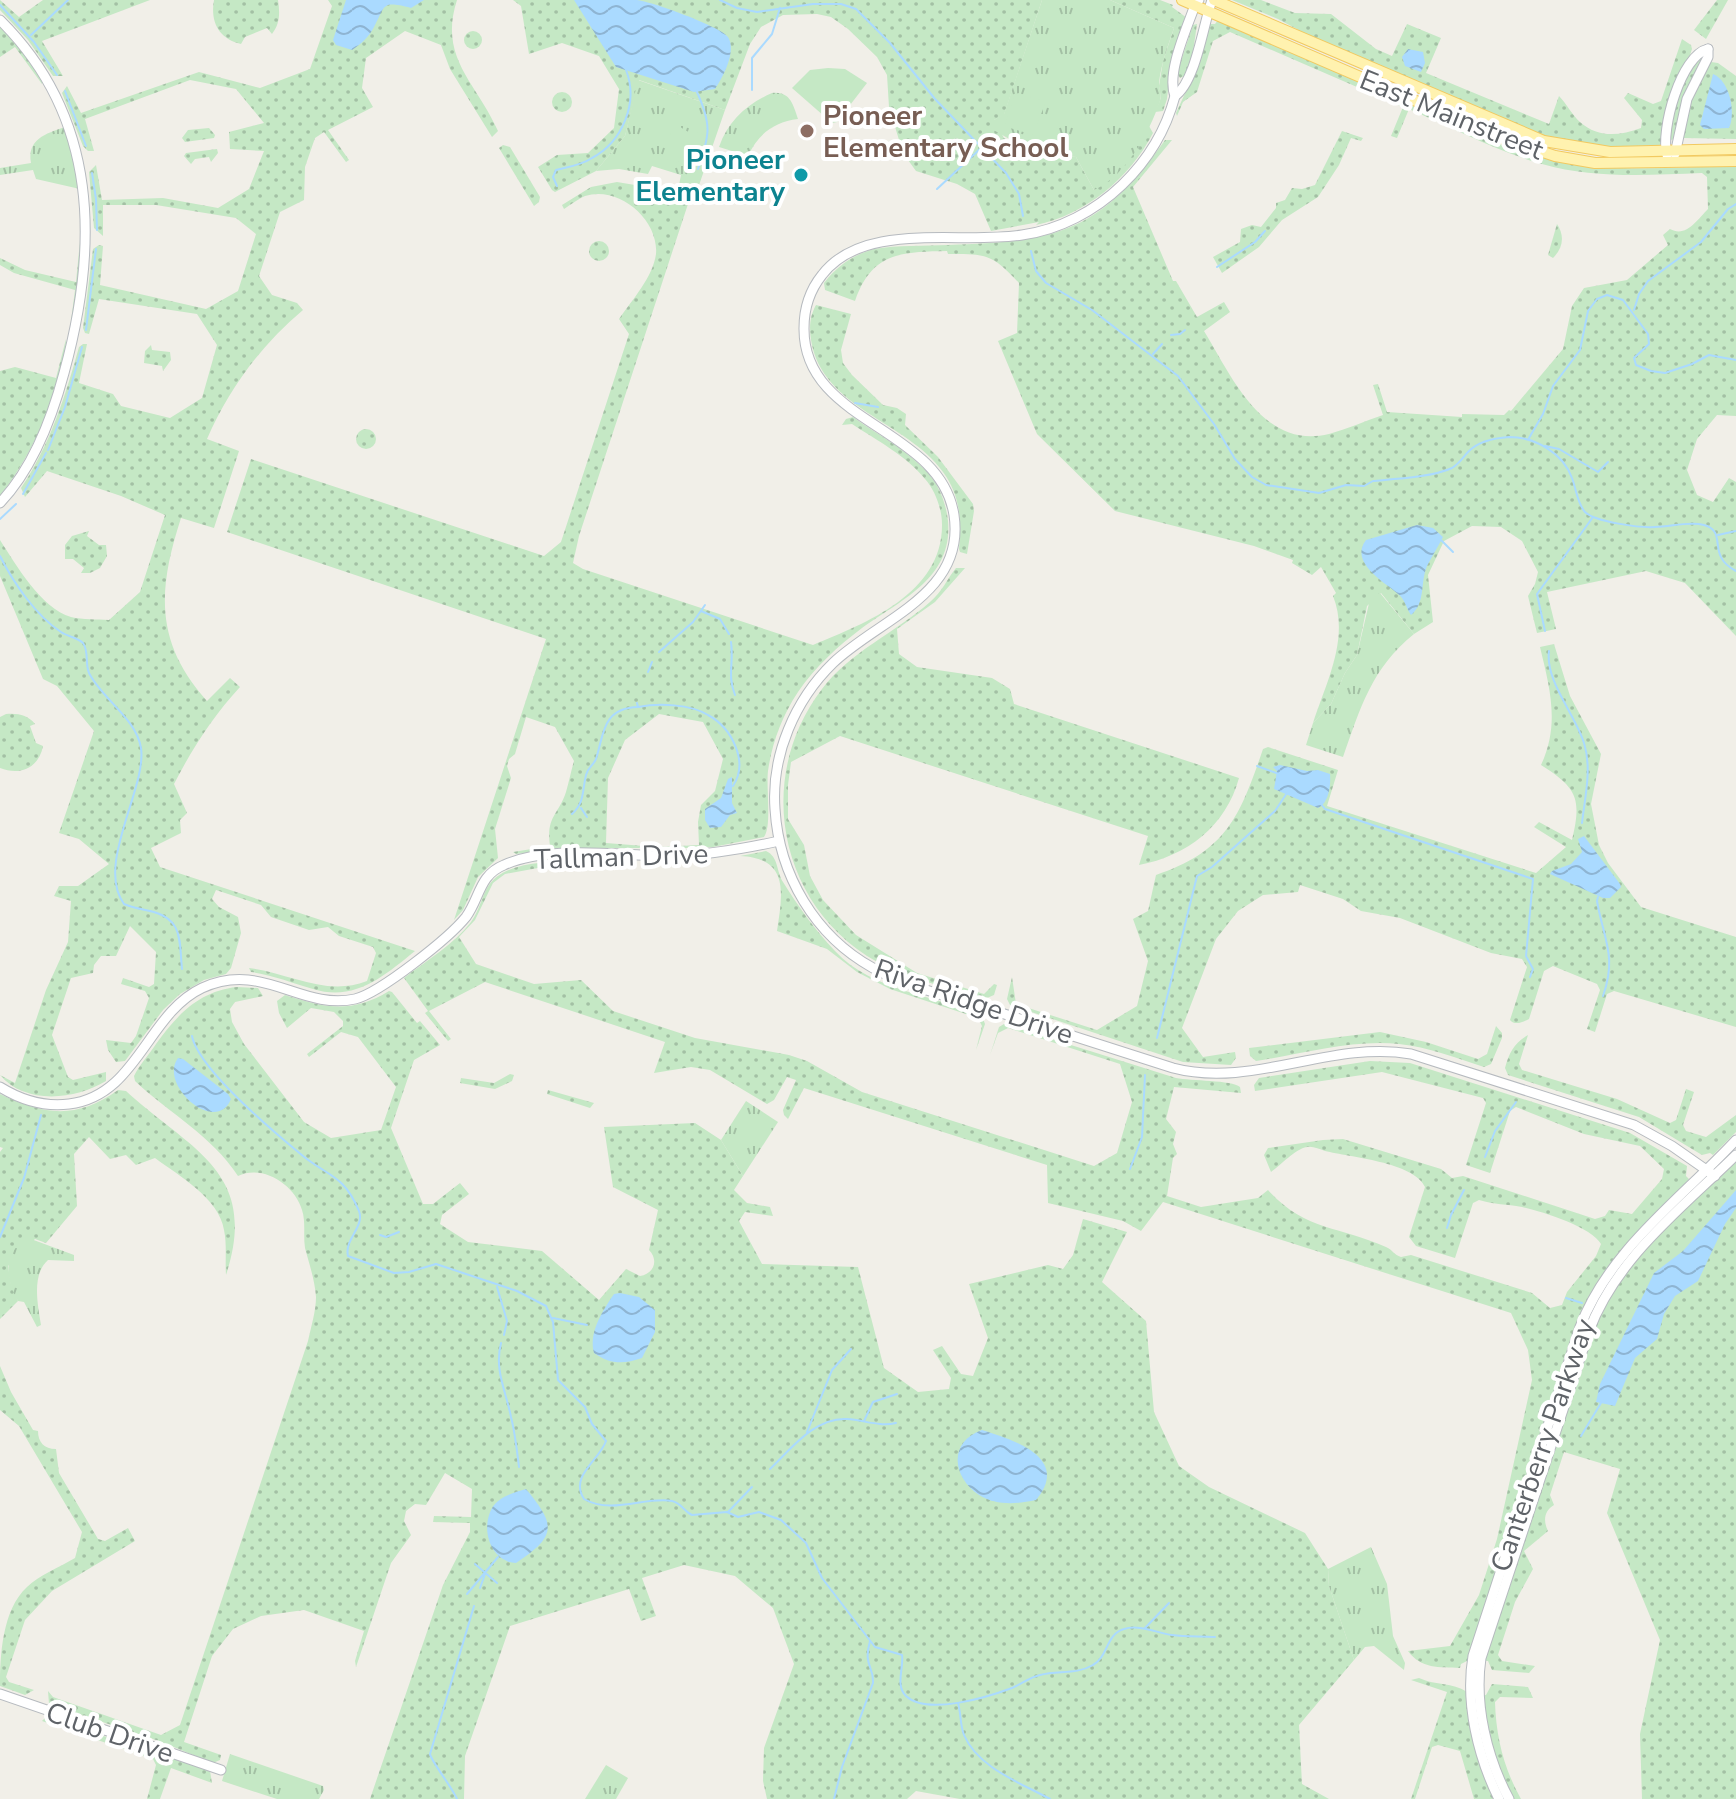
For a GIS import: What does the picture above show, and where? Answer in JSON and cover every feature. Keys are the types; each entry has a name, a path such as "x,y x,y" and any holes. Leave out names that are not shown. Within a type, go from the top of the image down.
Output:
{"main road":[{"name":"East Mainstreet","path":"1182,0 1212,4 1538,139 1598,151 1736,149"},
{"name":"East Mainstreet","path":"1212,4 1533,150 1595,163 1736,161"}],"street":[{"name":"Riva Ridge Drive","path":"1175,96 1172,89 1174,70 1197,2"},
{"name":"Riva Ridge Drive","path":"1212,4 1188,78 1182,91 1175,96 1163,129 1139,166 1112,194 1074,218 1049,229 1021,235 891,240 869,244 840,258 815,286 805,311 804,328 807,352 815,371 834,395 933,469 950,500 955,533 948,561 931,589 838,659 802,703 785,740 774,803 779,841 794,884 822,927 844,948 865,963 904,982 1193,1073 1234,1073 1372,1052 1416,1055 1639,1127 1715,1176"},
{"path":"0,20 33,59 63,111 79,160 86,216 82,290 61,384 34,453 1,502"},
{"path":"1671,151 1687,99 1708,57 1708,49 1700,51 1681,81 1669,119 1671,162"},
{"name":"Tallman Drive","path":"0,1087 29,1100 51,1104 77,1103 97,1095 121,1077 182,1001 218,982 258,980 332,1001 370,993 389,982 456,927 469,912 487,877 508,863 574,853 705,854 779,841"},
{"name":"Canterberry Parkway","path":"1499,1799 1485,1764 1471,1699 1472,1663 1580,1327 1593,1297 1621,1256 1736,1140"},
{"name":"Canterberry Parkway","path":"1509,1799 1492,1755 1479,1687 1481,1658 1589,1331 1601,1301 1632,1258 1736,1155"},
{"name":"Club Drive","path":"0,1694 221,1770"}],"green space":[{"path":"0,0 19,17 43,0 150,0 42,41 63,76 53,76 28,40 0,10"},
{"path":"214,0 278,0 277,26 272,34 267,28 245,37 241,44 233,42 222,34 215,22"},
{"path":"328,0 457,0 452,20 456,54 498,131 492,137 450,69 441,45 405,31 366,58 362,88 373,107 328,130 349,160 346,162 324,132 315,138 305,167 304,200 280,212 259,276 272,295 297,303 303,310 260,353 236,385 216,421 207,439 239,451 214,528 181,518 168,568 166,614 169,636 177,658 207,701 230,678 240,687 204,733 174,784 187,813 180,820 181,833 151,848 160,867 415,951 368,984 342,992 313,989 251,972 249,968 322,985 352,985 367,981 376,953 373,947 339,936 328,927 309,930 271,917 261,905 216,890 212,899 219,907 238,917 241,933 231,968 226,974 204,980 180,994 163,1010 125,1061 116,1062 106,1040 131,1043 149,998 145,991 121,984 123,978 149,987 154,984 156,952 130,926 116,956 101,956 94,965 93,973 71,978 52,1035 68,1077 73,1080 106,1072 106,1081 65,1095 36,1095 10,1085 0,1075 15,1083 46,990 68,942 71,901 54,896 59,886 78,886 109,864 79,839 59,833 94,731 57,686 43,679 0,576 0,540 40,595 71,617 109,620 140,592 165,515 121,496 47,471 25,497 21,488 48,438 79,347 83,344 87,344 79,383 113,394 121,406 170,418 202,398 217,345 197,314 99,299 89,334 85,333 83,328 93,249 103,246 100,285 206,309 238,291 256,234 236,218 156,205 103,205 103,236 94,228 89,172 96,165 102,200 163,198 218,208 249,189 264,151 230,149 229,132 264,123 236,89 190,80 85,119 94,151 88,151 83,146 62,93 67,86 81,113 199,72 260,88 310,69 332,6"},
{"path":"513,0 1042,0 1004,115 994,120 1004,138 1030,151 1076,157 1094,190 1124,165 1149,126 1153,133 1119,179 1072,213 1036,225 1039,222 991,231 975,194 957,184 916,171 903,153 889,107 887,75 877,57 831,17 817,14 783,15 761,27 750,44 725,110 639,80 625,136 596,171 555,192 538,167 557,155 588,153 614,128 619,89 599,56 562,43 529,54 521,6"},
{"path":"1042,0 1110,0 1174,28 1160,76 1161,99 1150,126 1126,164 1094,190 1076,157 1034,153 990,128 994,120 1004,114"},
{"path":"1110,0 1160,0 1173,5 1187,18 1170,70 1163,111 1155,112 1161,98 1159,86 1163,61 1174,28"},
{"path":"1232,0 1261,0 1295,13 1331,14 1376,49 1392,56 1407,24 1441,38 1426,73 1549,124 1559,96 1580,122 1594,131 1609,134 1641,128 1642,120 1624,98 1628,93 1653,104 1661,101 1682,39 1692,49 1660,145 1615,148 1545,137 1319,41 1278,19"},
{"path":"1717,0 1728,0 1706,39 1694,30"},
{"path":"1218,20 1543,157 1615,168 1736,166 1736,416 1717,415 1697,439 1687,470 1697,495 1713,502 1729,478 1736,482 1736,636 1685,583 1646,571 1547,592 1556,629 1537,633 1528,596 1538,572 1522,541 1501,527 1472,526 1444,541 1428,575 1433,622 1414,634 1381,593 1367,606 1357,655 1331,704 1313,723 1330,676 1339,628 1333,596 1336,593 1321,567 1312,575 1292,563 1293,560 1254,546 1115,511 1037,434 998,341 1017,333 1019,283 1002,266 972,254 916,252 902,254 879,264 862,285 855,301 825,290 824,283 840,266 874,249 1019,240 1073,226 1097,213 1119,195 1165,140 1172,140 1133,187 1173,281 1176,281 1197,317 1224,302 1230,312 1204,331 1252,406 1268,421 1286,431 1306,436 1329,434 1383,415 1373,385 1378,384 1387,412 1462,417 1462,414 1504,415 1511,411 1563,349 1572,306 1584,288 1627,280 1668,245 1663,235 1670,229 1686,230 1708,209 1707,177 1702,173 1622,175 1562,169 1508,153 1409,109 1397,138 1391,136 1403,107 1230,32 1213,41 1197,92 1183,102 1177,116 1210,24"},
{"path":"1197,24 1186,75 1180,78 1177,73 1193,25"},
{"path":"0,26 26,55 42,84 15,47 0,57"},
{"path":"469,31 477,31 482,40 480,47 469,49 464,44 464,36"},
{"path":"1700,57 1703,59 1686,91 1674,139 1671,140 1672,118 1679,96"},
{"path":"1711,62 1718,63 1736,76 1736,139 1684,138 1682,133 1690,99"},
{"path":"845,69 867,83 837,122 832,123 792,88 810,70"},
{"path":"638,80 725,110 697,191 679,185 681,175 652,166 648,174 619,169 596,171 625,136"},
{"path":"562,92 569,95 572,102 569,109 562,112 555,109 552,102 555,95"},
{"path":"772,93 787,96 798,119 768,130 748,156 719,147 740,114"},
{"path":"1018,93 1045,104 1033,135 1005,124"},
{"path":"677,125 707,138 697,167 665,159 663,155 673,127"},
{"path":"65,127 80,189 36,179 33,170 0,175 0,168 31,163 30,155 35,143 44,135"},
{"path":"209,128 214,138 185,142 182,138 188,130"},
{"path":"1342,131 1363,138 1361,141 1351,138 1339,165 1318,197 1282,220 1259,247 1222,273 1213,257 1240,242 1241,229 1252,225 1261,227 1276,208 1276,203 1285,200 1292,188 1315,185"},
{"path":"503,145 510,147 540,197 534,206 499,148"},
{"path":"217,149 218,153 211,162 209,157 195,159 191,164 184,156 186,153"},
{"path":"617,182 635,185 688,204 579,536 573,563 583,569 813,645 856,627 898,602 916,587 930,569 939,548 942,518 935,494 918,471 852,424 842,425 846,419 853,417 906,453 932,478 945,506 947,541 942,558 922,585 836,650 812,674 792,701 778,730 770,761 768,824 764,837 713,847 660,847 699,845 701,805 715,791 723,759 703,722 659,714 625,740 608,778 606,843 644,846 563,848 516,854 513,852 550,846 551,822 563,800 574,761 555,727 526,717 515,754 507,766 511,778 495,829 498,858 478,877 463,910 454,920 546,639 227,532 251,459 544,556 561,542 629,334 619,319 646,280 656,254 655,241 644,217 623,200 598,194 585,196 564,209 562,205 591,187"},
{"path":"1557,224 1562,242 1553,258 1548,255"},
{"path":"80,241 79,284 70,329 75,290 14,273 0,265 0,258 25,270 76,282"},
{"path":"599,241 606,244 609,251 606,258 599,261 592,258 589,251 592,244"},
{"path":"816,305 851,314 841,350 843,363 883,405 906,414 905,425 938,457 973,504 967,554 959,549 958,509 953,490 943,472 909,440 848,399 831,383 818,363 810,330"},
{"path":"66,339 60,378 44,421 23,463 0,496 0,371 15,367 56,378"},
{"path":"151,345 152,350 170,352 171,360 163,371 162,366 144,363 145,351"},
{"path":"366,429 373,432 376,439 373,446 366,449 359,446 356,439 359,432"},
{"path":"89,531 87,536 99,545 106,545 107,556 100,568 81,573 84,568 73,559 65,559 65,545 72,536"},
{"path":"956,568 965,568 935,602 897,629 899,654 917,667 992,678 1010,689 1014,704 1239,778 1225,811 1202,836 1173,854 1139,865 1148,836 840,736 791,762 788,819 804,845 810,876 823,900 856,935 917,973 984,994 994,984 997,985 994,995 987,998 908,975 867,956 837,931 813,902 796,869 786,833 784,796 789,759 801,723 822,689 846,664 930,602"},
{"path":"1380,593 1414,634 1399,647 1377,675 1343,757 1306,745 1313,723 1331,704 1357,655 1370,599"},
{"path":"1554,644 1570,696 1601,754 1591,804 1599,845 1608,863 1641,907 1736,937 1736,1027 1614,991 1607,994 1595,1032 1587,1029 1600,990 1597,984 1553,966 1544,971 1529,1019 1514,1023 1510,1020 1527,967 1522,959 1491,953 1400,918 1361,911 1343,899 1300,885 1298,892 1263,895 1238,911 1216,939 1182,1028 1203,1057 1235,1052 1236,1058 1231,1065 1183,1062 1010,1005 1007,999 1012,977 1016,1004 1097,1030 1137,1006 1148,961 1133,919 1148,911 1156,875 1199,855 1228,828 1247,794 1263,749 1268,747 1338,770 1327,806 1536,873 1566,847 1534,827 1539,822 1572,840 1576,814 1574,795 1569,788 1541,765 1552,721 1550,692 1540,647"},
{"path":"6,714 22,715 35,724 30,726 36,743 43,746 37,760 28,768 15,771 0,768 0,717"},
{"path":"766,851 773,857 783,882 807,918 850,965 886,984 982,1016 985,1024 976,1050 982,1026 978,1018 890,989 857,972 827,949 777,931 780,881 768,864 756,858 740,856"},
{"path":"603,860 608,867 598,862 565,863 505,874 493,883 475,920 459,937 476,964 534,984 581,980 613,1011 695,1038 789,1055 807,1061 862,1092 1094,1166 1117,1153 1132,1102 1120,1064 1008,1028 998,1033 990,1055 999,1027 1004,1024 1176,1078 1236,1085 1241,1093 1174,1087 1166,1119 1176,1132 1173,1144 1177,1154 1173,1158 1167,1196 1201,1207 1258,1198 1268,1190 1309,1221 1369,1240 1401,1257 1411,1255 1532,1293 1550,1308 1562,1305 1567,1292 1596,1256 1601,1244 1577,1226 1530,1209 1479,1200 1473,1203 1455,1258 1416,1246 1409,1237 1425,1187 1408,1172 1380,1162 1309,1147 1302,1148 1271,1172 1264,1155 1268,1148 1343,1139 1441,1169 1452,1178 1463,1176 1595,1219 1605,1216 1609,1210 1632,1214 1662,1179 1664,1169 1640,1146 1584,1134 1516,1107 1510,1111 1490,1173 1466,1165 1486,1103 1483,1098 1382,1072 1255,1091 1254,1085 1259,1078 1370,1061 1410,1063 1630,1133 1687,1166 1686,1176 1689,1179 1599,1281 1469,1660 1460,1668 1438,1667 1419,1661 1408,1651 1450,1646 1479,1595 1497,1539 1532,1380 1528,1350 1511,1313 1163,1202 1141,1231 1123,1221 1048,1203 1047,1165 804,1088 788,1119 783,1110 796,1080 787,1077 774,1100 767,1104 710,1070 691,1067 654,1073 665,1042 485,982 429,1011 451,1039 448,1041 425,1013 428,1011 404,978 464,930 474,918 494,879 514,868 526,865"},
{"path":"258,988 263,996 235,1002 230,1009 232,1022 244,1044 304,1122 331,1138 381,1130 396,1087 358,1037 341,1032 309,1057 307,1054 343,1026 343,1021 334,1012 311,1008 287,1028 277,1001 285,995 325,1006 350,1006 392,992 440,1045 414,1060 391,1128 423,1204 433,1204 460,1183 469,1194 442,1215 440,1224 468,1242 542,1251 599,1300 626,1269 640,1276 652,1270 654,1258 649,1250 658,1210 613,1187 604,1127 695,1123 721,1140 743,1176 734,1190 747,1203 770,1207 773,1216 745,1212 739,1221 762,1264 858,1267 884,1368 918,1392 949,1389 951,1378 933,1350 942,1346 961,1374 973,1376 988,1338 969,1284 1048,1265 1063,1269 1073,1255 1083,1219 1127,1232 1102,1282 1146,1321 1154,1412 1179,1466 1209,1487 1305,1533 1328,1569 1329,1586 1354,1660 1299,1725 1302,1784 1329,1799 960,1799 916,1791 907,1799 767,1799 763,1781 764,1748 794,1664 773,1608 735,1576 684,1565 642,1578 656,1616 641,1621 629,1589 510,1626 465,1756 464,1799 370,1799 443,1585 470,1532 470,1523 433,1522 434,1516 471,1517 472,1489 445,1473 426,1505 415,1504 406,1511 404,1521 411,1535 391,1563 356,1667 364,1631 304,1610 261,1616 233,1629 212,1656 184,1742 221,1755 220,1760 213,1763 159,1741 49,1704 48,1691 53,1697 161,1735 180,1725 308,1341 316,1297 305,1248 303,1215 293,1192 267,1175 248,1173 238,1176 203,1137 135,1081 134,1076 139,1068 181,1014 200,999 223,989"},
{"path":"1496,1026 1502,1038 1491,1064 1484,1067 1431,1050 1399,1044 1346,1045 1256,1061 1250,1056 1249,1048 1380,1032 1426,1042 1478,1059 1487,1054"},
{"path":"1528,1035 1519,1064 1522,1070 1617,1099 1670,1123 1676,1120 1686,1089 1694,1092 1683,1125 1686,1131 1706,1137 1736,1115 1736,1132 1713,1155 1702,1155 1639,1117 1508,1075 1505,1068 1510,1053"},
{"path":"510,1074 514,1075 512,1081 495,1089 460,1083 461,1078 494,1083"},
{"path":"118,1090 126,1091 195,1148 213,1166 226,1187 234,1211 234,1240 226,1275 226,1246 221,1218 206,1198 155,1158 136,1165 126,1155 110,1159 89,1137 74,1154 77,1206 46,1243 35,1239 8,1266 18,1301 0,1319 0,1152 3,1148 0,1147 0,1094 31,1106 60,1111 88,1106"},
{"path":"548,1090 594,1103 590,1108 547,1094"},
{"path":"746,1101 778,1122 743,1176 721,1140"},
{"path":"1736,1160 1736,1799 1642,1799 1640,1734 1660,1640 1607,1513 1620,1469 1564,1452 1550,1495 1554,1505 1545,1516 1548,1531 1524,1551 1533,1569 1515,1602 1498,1655 1502,1661 1535,1666 1529,1673 1492,1670 1488,1661 1484,1661 1591,1332 1619,1277"},
{"path":"31,1239 74,1255 74,1261 48,1260 43,1266 37,1291 41,1325 37,1327 24,1302 18,1301 9,1274 15,1249"},
{"path":"0,1366 11,1392 33,1430 38,1431 41,1442 48,1448 56,1449 59,1473 98,1539 105,1541 128,1528 135,1541 52,1591 25,1620 6,1677 9,1682 34,1690 25,1695 0,1686 7,1621 27,1587 75,1558 82,1532 19,1426 0,1410"},
{"path":"1371,1547 1387,1584 1393,1636 1405,1663 1404,1670 1374,1646 1365,1647 1354,1660 1329,1586 1328,1569"},
{"path":"1419,1678 1467,1692 1496,1799 1474,1799 1460,1751 1438,1745 1432,1747 1415,1799 1411,1799 1447,1692 1411,1680"},
{"path":"1492,1684 1528,1687 1533,1698 1500,1697 1495,1702 1502,1752 1521,1799 1512,1799 1494,1755 1482,1695 1486,1695"},
{"path":"46,1717 210,1771 212,1783 171,1768 160,1799 147,1799 156,1765 153,1759 42,1721"},
{"path":"230,1754 323,1786 324,1790 319,1799 277,1799 222,1781"},
{"path":"606,1765 628,1778 616,1799 585,1799"}],"water":[{"path":"346,0 424,0 411,8 385,7 370,34 352,50 336,45 333,40"},
{"path":"574,0 644,1 713,27 728,37 730,43 730,56 722,78 715,89 694,92 616,67"},
{"path":"1408,49 1423,52 1425,63 1421,72 1405,66 1402,57"},
{"path":"1713,74 1724,83 1730,98 1732,114 1729,128 1704,129 1700,125"},
{"path":"1417,525 1433,528 1443,537 1427,566 1419,605 1411,615 1400,596 1370,570 1362,556 1362,548 1366,540"},
{"path":"1280,765 1330,774 1328,793 1322,806 1318,808 1274,789 1277,771 1273,767"},
{"path":"732,777 732,803 737,813 730,815 721,827 710,828 705,820 705,809 721,798 728,779"},
{"path":"1584,836 1620,884 1621,887 1610,898 1603,898 1550,874 1571,864 1582,852 1578,839"},
{"path":"178,1058 228,1094 231,1099 224,1109 214,1112 202,1109 182,1093 174,1069"},
{"path":"1736,1190 1736,1208 1698,1281 1675,1296 1664,1314 1657,1339 1635,1358 1615,1406 1596,1402 1600,1384 1654,1273 1683,1251"},
{"path":"614,1294 639,1297 655,1310 655,1332 642,1358 623,1362 600,1357 594,1353 593,1345 601,1314"},
{"path":"982,1430 1022,1445 1043,1462 1047,1473 1045,1485 1036,1500 1015,1503 993,1501 979,1495 963,1479 959,1470 959,1451 963,1443"},
{"path":"526,1489 543,1512 548,1529 539,1545 516,1563 507,1561 494,1551 487,1526 492,1508 498,1501"}],"waterway":[{"path":"31,35 68,0"},
{"path":"720,0 757,12 813,4 841,4 856,9 890,43 935,99 1006,173 1019,194 1023,216"},
{"path":"0,5 34,42 57,75"},
{"path":"752,90 752,58 772,34 780,8"},
{"path":"557,186 553,177 556,170 575,166 603,151 619,132 629,108 630,83 626,70"},
{"path":"696,90 708,130 698,169"},
{"path":"65,91 86,146"},
{"path":"937,189 980,149"},
{"path":"92,173 97,230"},
{"path":"1634,310 1639,294 1648,281 1701,242 1728,209 1736,204"},
{"path":"1217,267 1255,242 1265,231"},
{"path":"86,330 96,249"},
{"path":"1031,251 1036,271 1046,283 1092,310 1178,376 1214,424 1235,459 1252,477 1266,485 1319,493 1346,485 1364,486 1373,481 1424,476 1452,468 1482,442 1504,437 1519,438 1538,443 1562,461 1572,478 1580,504 1590,516 1640,526 1704,525 1715,533 1721,558 1736,571"},
{"path":"1529,438 1543,414 1553,386 1580,350 1588,311 1597,299 1607,295 1623,300 1648,334 1649,344 1634,358 1636,365 1665,373 1709,355 1736,360"},
{"path":"1171,335 1185,330"},
{"path":"1153,354 1162,344"},
{"path":"48,450 65,407 82,347"},
{"path":"855,403 878,407"},
{"path":"1545,446 1559,449 1598,472 1608,462"},
{"path":"23,494 46,453"},
{"path":"0,519 16,504"},
{"path":"1545,631 1537,594 1593,517"},
{"path":"1718,535 1736,531"},
{"path":"1441,540 1453,552"},
{"path":"0,556 34,608 61,632 83,643 89,673 138,737 141,765 118,848 115,869 117,888 124,904 161,915 174,925 180,940 182,969"},
{"path":"659,652 693,622 705,605"},
{"path":"701,611 720,619 729,634"},
{"path":"731,642 731,681 735,695"},
{"path":"1549,651 1552,674 1580,732 1586,753 1587,783 1582,823"},
{"path":"648,672 652,662"},
{"path":"637,703 638,707 665,705 692,709 717,721 736,746 739,767 733,786"},
{"path":"572,814 581,801 587,772 596,759 606,724 617,712 638,707"},
{"path":"1257,766 1279,774"},
{"path":"1157,1038 1197,876 1212,867 1275,811 1287,793"},
{"path":"1321,804 1325,809 1533,879 1526,956 1533,969 1530,977"},
{"path":"581,808 587,817"},
{"path":"1598,897 1609,959 1603,996"},
{"path":"192,1036 208,1066 257,1117 348,1190 360,1217 349,1244 348,1256 394,1273 436,1264 517,1291 546,1306 553,1322 558,1380 585,1407 592,1424 606,1441 580,1483 584,1499 606,1505 672,1501 692,1515 727,1512 738,1517 759,1512 781,1520 806,1543 822,1578 875,1647 902,1655 901,1687 906,1696 916,1702 958,1703 1001,1692 1036,1676 1087,1668 1102,1657 1114,1636 1124,1629 1142,1628 1177,1636 1215,1637"},
{"path":"1130,1169 1142,1137 1145,1075"},
{"path":"1485,1157 1495,1131 1516,1102"},
{"path":"0,1237 24,1178 41,1115"},
{"path":"1447,1228 1464,1190"},
{"path":"380,1235 386,1237 399,1232"},
{"path":"497,1287 507,1321 504,1335"},
{"path":"1566,1298 1582,1303"},
{"path":"553,1318 587,1325"},
{"path":"501,1343 500,1371 514,1429 519,1467"},
{"path":"807,1432 832,1370 851,1349"},
{"path":"864,1421 873,1402 897,1394"},
{"path":"1581,1436 1601,1403"},
{"path":"770,1469 804,1436 824,1423 847,1419 878,1424 896,1423"},
{"path":"728,1512 752,1487"},
{"path":"467,1594 498,1557"},
{"path":"475,1564 497,1583"},
{"path":"480,1588 485,1574"},
{"path":"1145,1628 1169,1603"},
{"path":"457,1799 430,1754 474,1606"},
{"path":"834,1799 842,1767 873,1683 868,1661 870,1641"},
{"path":"958,1703 964,1735 979,1757 1001,1773 1050,1799"}],"place":[{"name":"Pioneer Elementary School","path":"807,131"},
{"name":"Pioneer Elementary","path":"801,175"}]}
